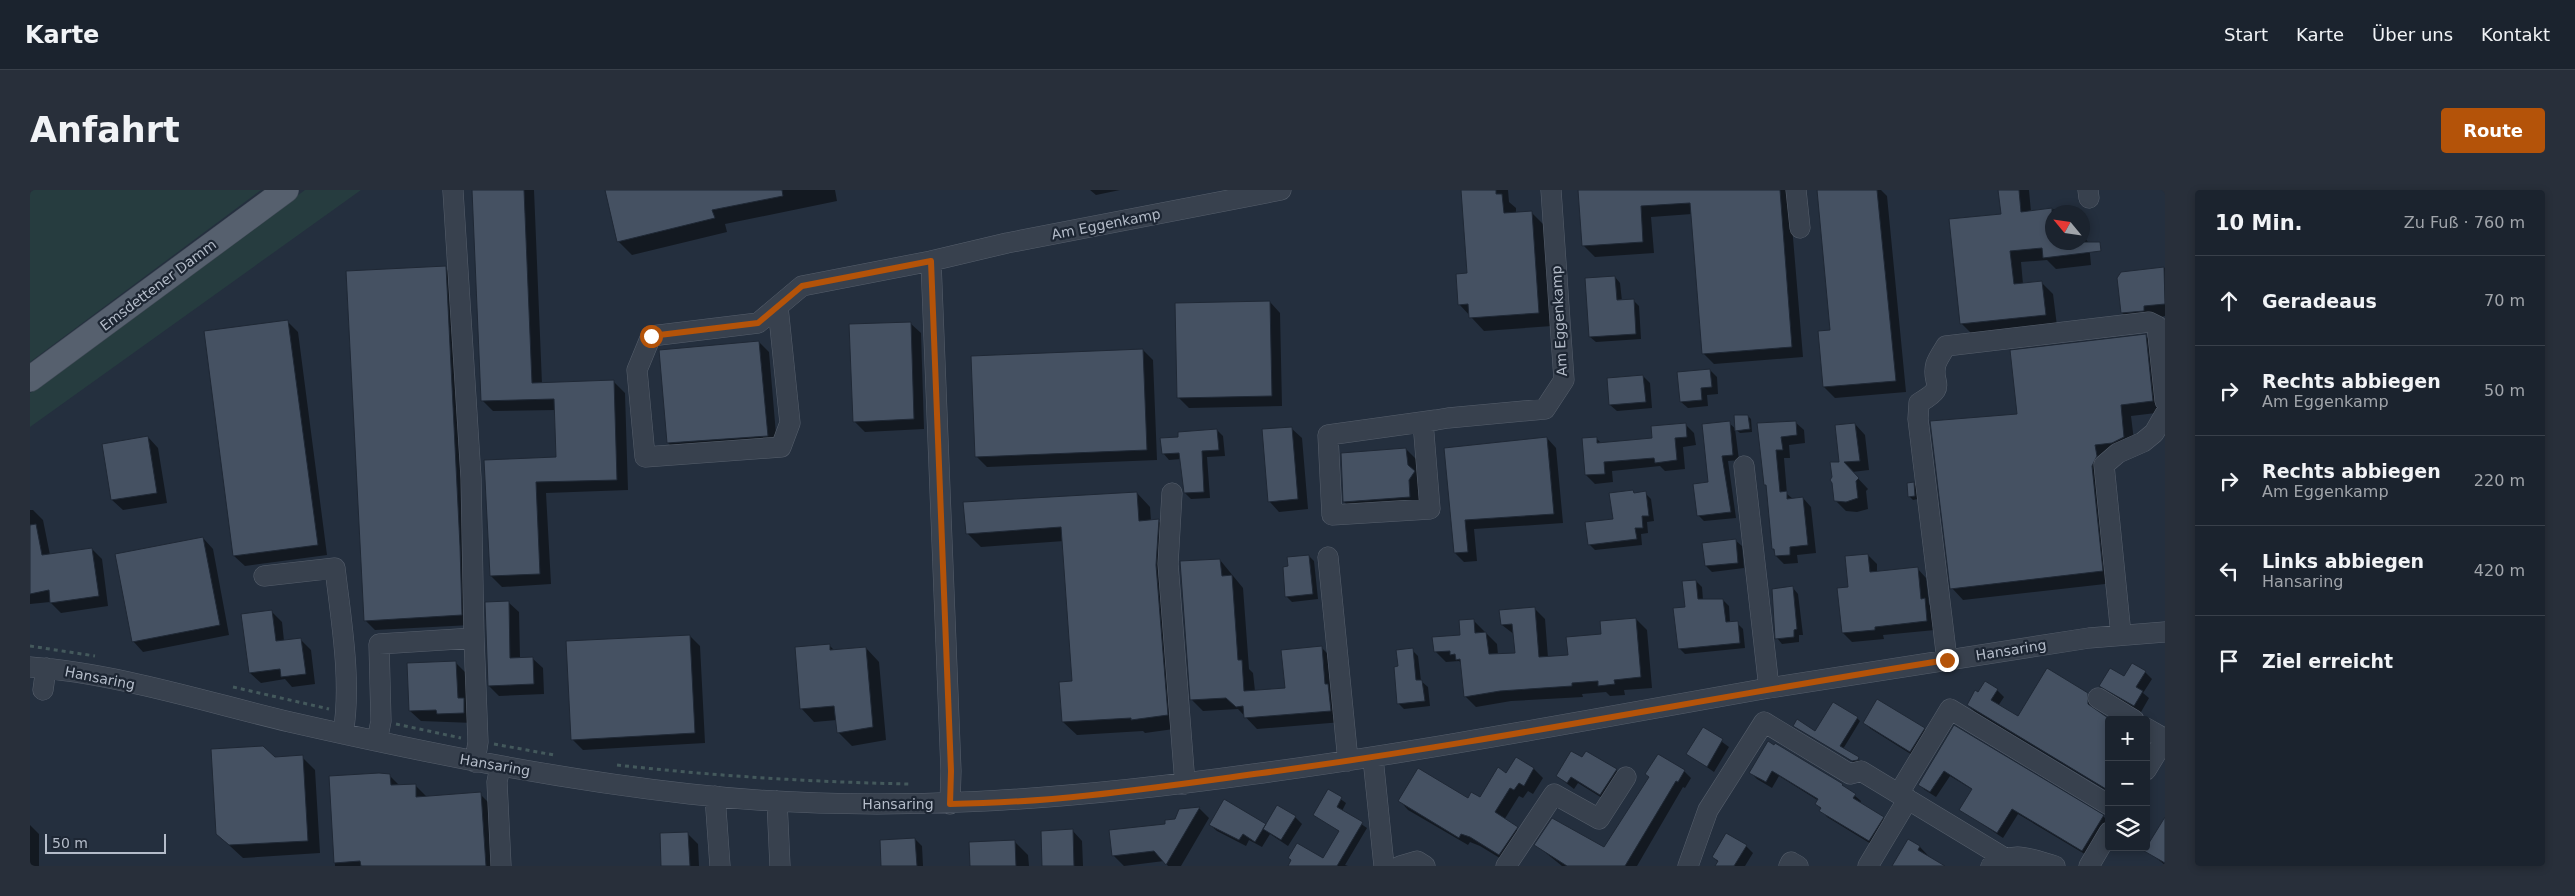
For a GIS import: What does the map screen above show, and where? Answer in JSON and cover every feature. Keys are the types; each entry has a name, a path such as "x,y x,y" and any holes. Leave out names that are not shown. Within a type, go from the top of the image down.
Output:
{"main road":[{"name":"Emsdettener Damm","path":"30,379 286,190"}],"street":[{"name":"Am Eggenkamp","path":"1423,422 1545,409 1564,380 1551,190"},
{"path":"1796,190 1800,228"},
{"path":"453,191 471,478 478,742 475,762"},
{"name":"Am Eggenkamp","path":"778,307 802,286 1269,191"},
{"path":"931,261 951,771 950,804"},
{"path":"778,307 790,423 781,447 645,457 637,370 651,336 758,323 778,307"},
{"path":"1947,660 1918,419 1920,404 1932,396 1938,386 1936,364 1946,346 2149,322 2157,326 2165,401"},
{"path":"2121,634 2104,465 2118,453 2154,433 2165,414"},
{"path":"1423,422 1430,509 1332,514 1328,435 1423,422"},
{"path":"1744,466 1769,688"},
{"path":"1172,493 1168,564 1185,784"},
{"path":"1328,557 1348,761"},
{"path":"264,576 335,568 342,622 347,713 344,734"},
{"name":"Hansaring","path":"38,668 124,682 344,734 475,762 600,783 715,796 838,804 950,804 1110,793 1373,758 1769,688 2121,634 2165,632"},
{"path":"377,741 381,721 379,644 474,638"},
{"path":"38,668 43,690"},
{"path":"2098,698 2127,716"},
{"path":"1868,866 1950,709 2105,802"},
{"path":"1688,866 1708,810 1764,722 1850,774 1861,771 1904,796 1997,862 2026,858 2056,866"},
{"path":"2150,730 2165,739 2150,763"},
{"path":"1373,758 1384,866"},
{"path":"500,767 497,782 501,866"},
{"path":"1506,866 1554,794 1599,820 1626,777"},
{"path":"715,796 720,866"},
{"path":"777,800 780,866"},
{"path":"2089,866 2105,839"},
{"path":"1400,866 1417,861 1425,866"},
{"path":"1789,866 1791,862 1798,866"}],"green space":[{"path":"30,190 261,190 30,362"},
{"path":"305,190 361,190 30,427 30,393"}],"building":[{"path":"472,190 524,190 532,383 614,380 617,480 536,482 540,574 490,576 484,460 556,457 554,399 481,401"},
{"path":"605,190 782,190 783,196 712,210 715,218 617,242"},
{"path":"1461,190 1496,190 1496,194 1502,194 1504,213 1532,211 1539,313 1469,318 1468,304 1458,305 1456,274 1467,273"},
{"path":"1578,190 1780,190 1792,347 1702,354 1690,203 1641,206 1643,242 1582,246"},
{"path":"1817,190 1877,190 1896,381 1823,387 1818,331 1830,330"},
{"path":"1998,190 2019,190 2021,212 2045,209 2045,250 2090,250 2090,242 2100,242 2101,251 2043,258 2042,248 2010,251 2014,284 2042,281 2046,315 1960,324 1949,219 2001,214"},
{"path":"446,266 462,615 364,621 346,271"},
{"path":"2164,267 2165,304 2144,306 2144,311 2121,313 2117,278 2121,272"},
{"path":"1615,276 1617,300 1634,299 1636,334 1589,337 1585,278"},
{"path":"1270,301 1272,396 1177,398 1175,303"},
{"path":"288,320 318,545 233,556 204,331"},
{"path":"911,322 914,419 853,422 849,324"},
{"path":"2146,334 2153,401 2121,405 2124,437 2112,443 2095,445 2097,456 2092,466 2103,571 1950,589 1930,421 2017,414 2010,350"},
{"path":"759,341 768,436 667,443 659,350"},
{"path":"1143,349 1147,450 975,457 971,356"},
{"path":"1710,369 1712,387 1701,388 1702,400 1680,402 1677,372"},
{"path":"1643,375 1646,402 1609,405 1607,378"},
{"path":"1734,415 1748,415 1750,429 1735,431"},
{"path":"1730,421 1733,455 1722,456 1731,512 1697,516 1693,484 1708,482 1702,424"},
{"path":"1796,421 1797,435 1781,437 1783,450 1776,450 1780,492 1787,491 1787,499 1803,497 1808,545 1790,547 1790,555 1775,556 1774,549 1772,549 1766,485 1764,485 1757,423"},
{"path":"1686,423 1687,437 1675,438 1677,460 1655,463 1654,458 1604,462 1605,474 1585,475 1582,438 1597,437 1597,443 1652,438 1651,426"},
{"path":"1855,423 1860,461 1844,462 1859,478 1856,481 1858,498 1846,502 1834,501 1830,480 1832,477 1830,462 1839,462 1835,425"},
{"path":"1292,427 1298,499 1268,502 1262,429"},
{"path":"1217,429 1219,450 1202,451 1204,492 1184,493 1179,453 1162,454 1160,438 1178,437 1178,432"},
{"path":"148,436 157,493 111,500 102,444"},
{"path":"1547,437 1554,514 1465,520 1468,552 1454,553 1444,448"},
{"path":"1406,448 1408,465 1415,471 1409,480 1410,497 1343,502 1341,453"},
{"path":"1914,482 1915,496 1908,497 1907,483"},
{"path":"1633,490 1634,493 1646,491 1649,516 1642,516 1643,528 1635,528 1637,539 1588,545 1585,522 1613,519 1609,493"},
{"path":"1137,492 1139,521 1159,519 1156,565 1168,715 1131,720 1131,718 1062,722 1059,682 1072,681 1061,527 966,534 963,502"},
{"path":"36,524 42,555 92,548 99,596 50,603 49,590 30,594 30,525"},
{"path":"203,537 220,625 132,642 115,554"},
{"path":"1736,539 1738,563 1705,566 1702,543"},
{"path":"1868,554 1870,572 1918,567 1921,599 1925,598 1927,621 1875,627 1875,630 1842,633 1837,588 1848,587 1845,556"},
{"path":"1309,555 1313,594 1285,597 1283,567 1288,566 1287,557"},
{"path":"1220,559 1222,576 1232,575 1238,660 1242,660 1244,691 1285,688 1281,650 1322,646 1325,684 1328,684 1331,711 1244,718 1243,706 1236,707 1226,698 1190,700 1180,561"},
{"path":"1696,580 1698,599 1723,599 1726,622 1738,621 1740,643 1678,649 1673,608 1685,607 1682,581"},
{"path":"1793,586 1797,629 1794,630 1794,637 1775,639 1772,589"},
{"path":"509,601 510,658 533,657 534,684 488,686 485,602"},
{"path":"1535,607 1539,657 1568,655 1566,637 1601,634 1600,621 1636,618 1641,677 1614,680 1615,684 1598,686 1598,681 1572,683 1572,686 1500,691 1464,697 1460,659 1456,660 1455,654 1450,655 1450,651 1434,652 1432,637 1460,635 1459,620 1474,619 1475,633 1486,632 1489,654 1515,653 1512,624 1501,625 1499,610"},
{"path":"272,610 276,641 301,638 306,674 281,677 280,669 249,673 241,614"},
{"path":"690,635 695,733 571,740 566,641"},
{"path":"830,644 830,650 866,647 873,727 837,733 834,706 800,709 795,647"},
{"path":"1413,648 1416,680 1422,680 1425,701 1397,704 1394,667 1398,666 1396,650"},
{"path":"456,661 458,698 464,698 464,713 437,714 436,710 409,711 407,663"},
{"path":"2132,663 2146,671 2136,687 2143,691 2134,706 2099,686 2110,668 2124,676"},
{"path":"2047,668 2088,693 2088,704 2105,716 2105,788 1967,705 1975,690 1978,692 1985,681 1998,689 1991,700 2018,716"},
{"path":"1877,699 1925,728 1910,752 1863,723"},
{"path":"1833,702 1858,717 1840,746 1859,757 1858,760 1852,761 1793,726 1797,719 1815,731"},
{"path":"1954,725 2104,815 2082,851 2012,809 1997,833 1959,810 1972,789 1944,771 1930,792 1918,785"},
{"path":"1703,727 1723,739 1707,767 1686,754"},
{"path":"1768,741 1774,745 1775,743 1843,784 1856,794 1853,798 1884,817 1869,841 1819,811 1821,808 1815,804 1818,799 1772,771 1766,782 1749,773"},
{"path":"263,746 275,757 303,755 308,841 229,845 216,834 211,749"},
{"path":"1571,751 1582,757 1586,751 1617,769 1600,795 1571,777 1567,783 1556,776"},
{"path":"1658,754 1685,770 1678,782 1676,781 1625,866 1567,866 1534,845 1552,818 1604,847 1649,777 1645,774"},
{"path":"1516,757 1534,768 1524,786 1519,783 1514,790 1510,788 1495,812 1518,827 1499,855 1470,837 1461,834 1459,838 1398,801 1418,768 1468,798 1471,792 1480,797 1498,767 1506,773"},
{"path":"390,774 391,785 416,784 416,797 481,792 486,866 361,866 360,861 334,863 329,776"},
{"path":"1328,789 1342,797 1337,807 1363,822 1337,866 1288,866 1291,860 1288,858 1297,843 1323,858 1339,831 1313,815"},
{"path":"1224,799 1266,824 1255,842 1243,834 1239,840 1209,825"},
{"path":"1277,805 1296,816 1281,840 1263,829"},
{"path":"1200,807 1166,865 1154,851 1112,856 1109,830 1165,824 1165,820 1175,819 1179,809"},
{"path":"2165,817 2165,863 2144,851 2150,851 2150,841"},
{"path":"1073,829 1074,866 1042,866 1041,831"},
{"path":"688,832 690,866 661,866 660,833"},
{"path":"1726,833 1747,845 1734,866 1715,866 1718,861 1712,857"},
{"path":"915,838 917,866 881,866 880,840"},
{"path":"1908,839 1920,846 1918,850 1945,866 1892,866"},
{"path":"1015,840 1016,866 970,866 969,842"}],"route":[{"path":"651,336 758,323 802,286 931,261 951,771 950,804 1110,793 1373,758 1769,688 1947,660"}]}
